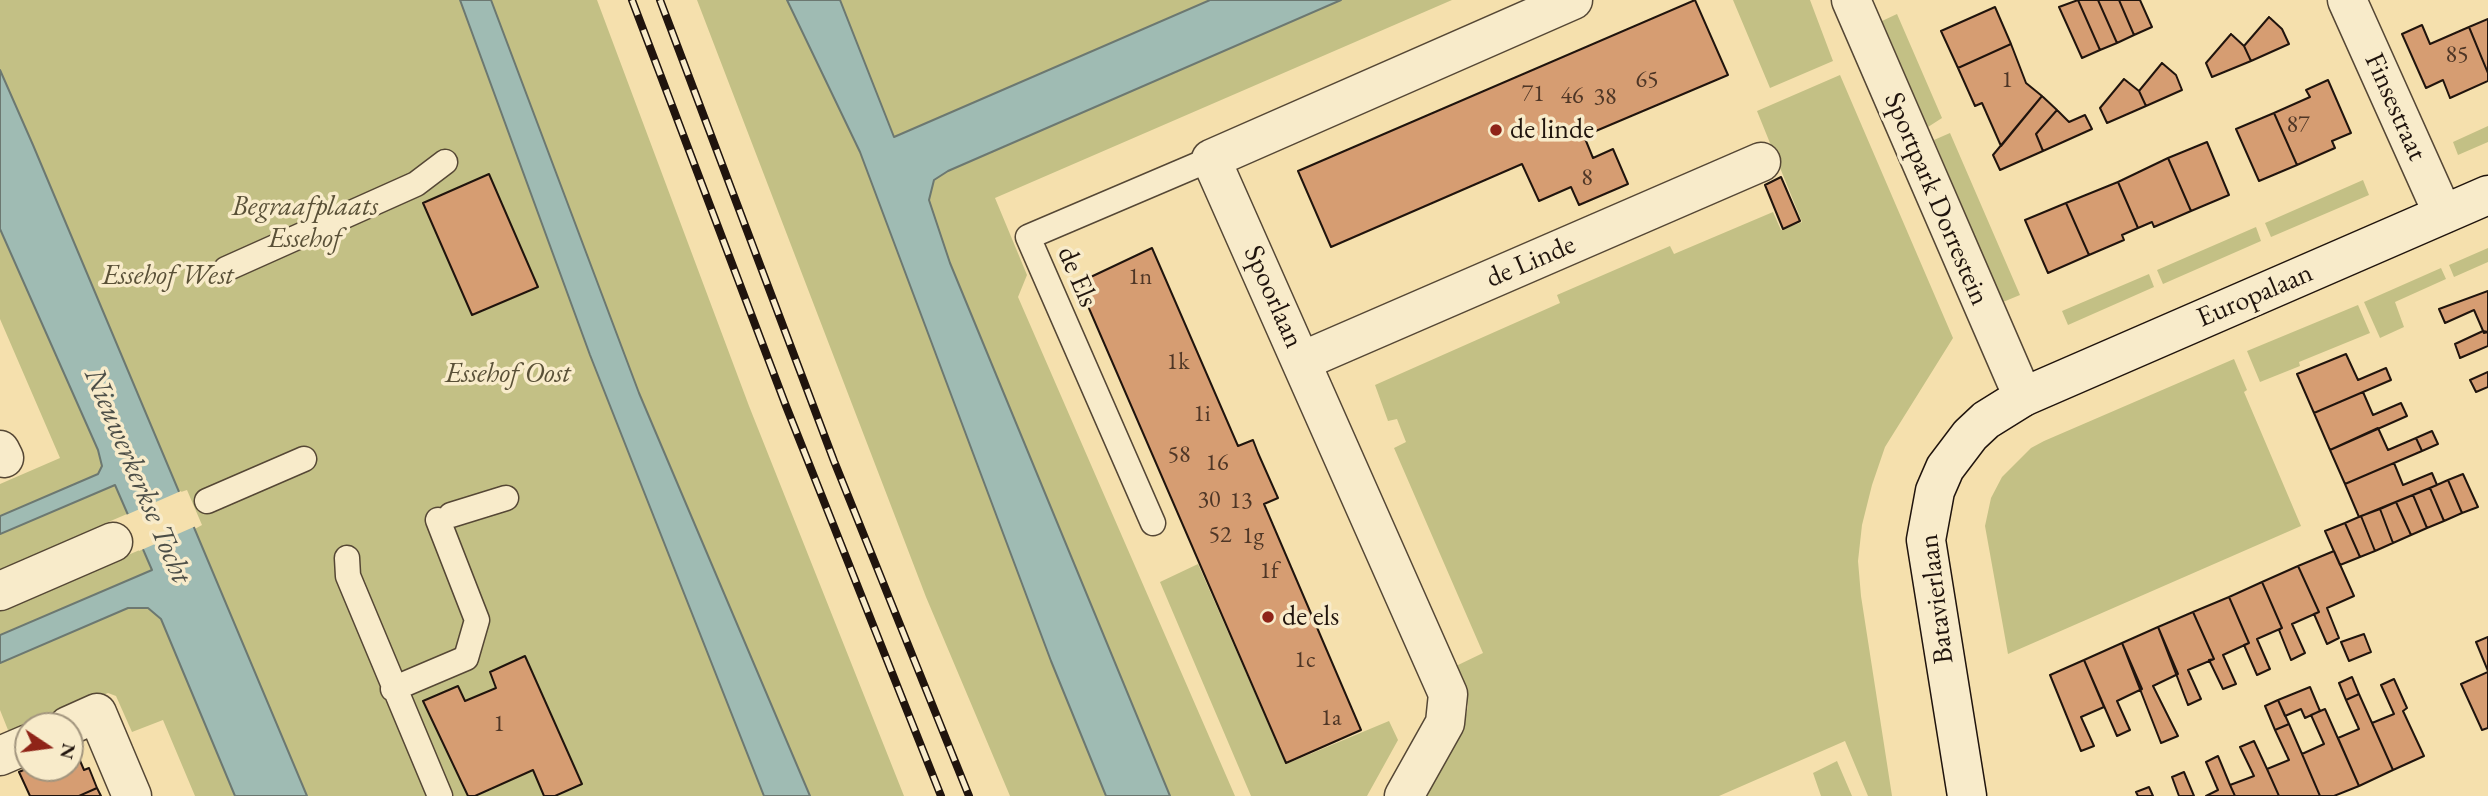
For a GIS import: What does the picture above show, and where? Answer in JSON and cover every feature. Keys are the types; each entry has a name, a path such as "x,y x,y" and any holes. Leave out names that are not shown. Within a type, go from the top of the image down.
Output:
{"street":[{"path":"1211,159 1573,0"},
{"name":"Sportpark Dorrestein","path":"1851,0 2022,397"},
{"name":"Finsestraat","path":"2347,0 2443,214"},
{"name":"Spoorlaan","path":"1211,159 1448,694 1445,723 1404,796"},
{"name":"de Linde","path":"1301,361 1761,162"},
{"name":"Europalaan","path":"2022,397 2488,195"},
{"name":"Batavierlaan","path":"1967,796 1932,591 1926,540 1929,516 1935,491 1955,452 1986,420 2022,397"},
{"path":"0,591 113,542"},
{"path":"84,719 97,713 132,796"}],"lane":[{"name":"de Els","path":"1153,523 1028,237 1211,159"},
{"path":"226,269 416,184 445,162"},
{"path":"207,501 304,459"},
{"path":"393,689 466,659 477,620 444,517 506,498"},
{"path":"347,558 348,576 440,796"}],"green space":[{"name":"Begraafplaats Essehof","path":"0,0 460,0 590,355 764,796 307,796 193,530 202,525 187,490 178,493 0,70"},
{"path":"491,0 597,0 749,406 904,796 810,796 639,393"},
{"path":"697,0 787,0 860,152 1051,661 1106,796 1010,796 926,597"},
{"path":"840,0 1210,0 894,137"},
{"path":"1341,0 1452,0 995,198 1027,275 1018,297 1235,796 1170,796 950,263 929,200 933,180 948,171"},
{"path":"1733,0 1810,0 1833,61 1770,88"},
{"path":"1897,14 1942,118 1928,127 1882,21"},
{"path":"1840,75 1953,338 1885,447 1862,525 1858,561 1861,596 1892,796 1868,796 1845,741 1719,796 1426,796 1463,729 1468,706 1464,685 1456,666 1483,653 1394,448 1406,442 1397,419 1388,421 1375,385 1560,303 1557,295 1670,246 1674,254 1773,212 1781,230 1802,222 1757,111"},
{"path":"2488,126 2488,142 2458,155 2453,142"},
{"path":"1950,133 2020,295 2003,302 1934,140"},
{"path":"2363,180 2369,195 2271,237 2265,223"},
{"path":"2256,227 2261,241 2163,284 2157,270"},
{"path":"0,229 98,450 102,466 98,474 0,516 0,484 60,458 0,319"},
{"path":"2488,248 2488,262 2454,277 2449,265"},
{"path":"2441,268 2446,279 2395,302 2404,327 2380,338 2364,302"},
{"path":"2149,274 2154,287 2068,325 2062,311"},
{"path":"2358,305 2370,333 2299,362 2300,366 2260,382 2247,351"},
{"path":"2234,359 2247,390 2244,392 2301,526 2008,654 1985,526 1991,498 2002,477 2031,448 2044,441"},
{"path":"115,485 127,514 106,523 107,527 0,574 0,534"},
{"path":"142,549 152,570 0,635 0,610"},
{"path":"1198,564 1286,764 1389,721 1398,740 1367,796 1251,796 1160,582"},
{"path":"128,608 148,608 161,618 235,796 195,796 163,720 132,732 116,696 108,693 64,712 14,712 14,733 10,735 0,710 0,663"},
{"path":"1837,761 1852,796 1821,796 1813,773"}],"water":[{"path":"460,0 491,0 639,393 810,796 764,796 590,355"},
{"path":"787,0 840,0 894,137 1210,0 1341,0 948,171 934,180 929,200 950,263 1170,796 1106,796 1051,661 860,152"},
{"name":"Nieuwerkerkse Tocht","path":"0,70 307,796 235,796 161,619 148,608 128,608 0,663 0,635 152,570 115,485 0,534 0,516 98,474 102,466 98,450 0,229"}],"pier":[{"path":"181,491 196,526 139,551 126,515"}],"building":[{"name":"de linde","path":"1695,0 1728,75 1584,136 1593,158 1613,149 1628,184 1579,205 1571,187 1539,201 1522,164 1331,247 1298,171"},
{"path":"2078,0 2098,0 2117,43 2100,50"},
{"path":"2078,0 2100,50 2082,58 2059,7"},
{"path":"2098,0 2119,0 2134,35 2117,43"},
{"path":"2119,0 2140,0 2152,27 2134,35"},
{"path":"1995,7 2011,44 1958,68 1941,31"},
{"path":"2269,17 2282,29 2289,44 2251,61 2244,46"},
{"path":"2488,19 2488,73 2469,27"},
{"path":"2422,25 2430,44 2469,27 2488,73 2488,81 2450,98 2443,80 2426,88 2402,34"},
{"path":"2231,34 2244,46 2251,61 2212,77 2206,63"},
{"path":"2011,44 2026,83 2042,96 2001,146 1982,103 1975,106 1958,68"},
{"path":"2162,63 2176,75 2182,90 2146,106 2139,91"},
{"path":"2124,79 2139,91 2146,106 2107,123 2100,108"},
{"path":"2328,80 2351,133 2332,141 2335,148 2297,165 2274,113 2310,97 2306,90"},
{"path":"2042,96 2057,110 2036,134 2043,151 2000,170 1993,155"},
{"path":"2057,110 2069,122 2085,115 2092,129 2043,151 2036,134"},
{"path":"2274,113 2297,165 2259,181 2236,129"},
{"path":"2207,142 2229,195 2191,211 2168,158"},
{"path":"2168,158 2191,211 2154,227 2152,222 2138,228 2118,182"},
{"path":"489,174 538,287 472,315 423,203"},
{"path":"1781,177 1800,221 1783,229 1765,185"},
{"path":"2118,182 2138,228 2122,235 2124,240 2089,255 2066,203"},
{"path":"2066,203 2089,255 2048,273 2025,220"},
{"name":"de els","path":"1152,248 1238,446 1253,440 1278,498 1264,504 1361,730 1286,763 1078,283"},
{"path":"2488,291 2488,332 2484,333 2474,310 2445,323 2439,309"},
{"path":"2483,331 2488,332 2488,346 2460,358 2455,344"},
{"path":"2346,354 2358,380 2386,368 2391,380 2314,413 2297,374"},
{"path":"2488,372 2488,387 2476,392 2470,380"},
{"path":"2363,392 2373,415 2401,403 2407,416 2330,450 2314,413"},
{"path":"2378,428 2388,450 2416,438 2422,451 2345,484 2330,450"},
{"path":"2432,431 2438,444 2422,451 2416,438"},
{"path":"2394,463 2403,485 2432,473 2437,485 2359,517 2345,484"},
{"path":"2463,474 2478,507 2462,513 2448,480"},
{"path":"2448,480 2462,513 2444,521 2430,488"},
{"path":"2430,488 2444,521 2427,528 2413,495"},
{"path":"2413,495 2427,528 2411,535 2396,502"},
{"path":"2396,502 2411,535 2393,543 2380,509"},
{"path":"2380,509 2393,543 2375,551 2361,516"},
{"path":"2361,516 2375,551 2360,557 2345,523"},
{"path":"2345,523 2360,557 2340,565 2325,531"},
{"path":"2334,551 2354,596 2327,608 2339,638 2327,644 2314,614 2319,612 2298,566"},
{"path":"2298,566 2319,612 2292,624 2305,653 2291,660 2279,630 2282,628 2262,582"},
{"path":"2262,582 2282,628 2257,639 2270,669 2257,675 2244,645 2249,643 2229,597"},
{"path":"2229,597 2249,643 2223,655 2236,684 2223,689 2209,660 2214,659 2193,612"},
{"path":"2193,612 2214,659 2188,670 2201,699 2188,705 2158,627"},
{"path":"2158,627 2178,674 2153,686 2178,736 2161,743 2122,643"},
{"path":"2364,634 2371,652 2349,661 2341,642"},
{"path":"2488,637 2488,671 2476,642"},
{"path":"2122,643 2142,689 2117,701 2130,730 2117,736 2084,660"},
{"path":"525,656 582,784 555,796 544,796 533,770 475,796 468,796 423,701 458,686 465,701 496,688 490,672"},
{"path":"2084,660 2104,707 2081,717 2094,746 2081,751 2050,675"},
{"path":"2488,672 2488,728 2482,730 2461,684"},
{"path":"2352,677 2359,694 2346,700 2339,683"},
{"path":"2394,679 2407,708 2403,711 2424,756 2393,770 2372,723 2394,714 2381,685"},
{"path":"2310,687 2320,711 2305,718 2301,709 2285,716 2278,700"},
{"path":"2359,694 2393,770 2359,786 2338,738 2359,729 2346,700"},
{"path":"2278,700 2289,724 2275,730 2265,706"},
{"path":"2325,709 2359,786 2334,796 2320,796 2302,754 2324,744 2311,715"},
{"path":"2289,724 2320,796 2279,796 2267,769 2289,760 2275,730"},
{"path":"2254,741 2279,796 2235,796 2230,785 2254,776 2240,747"},
{"path":"2218,756 2235,796 2206,796 2218,790 2206,762"},
{"path":"89,768 97,788 79,796 30,796 24,782 84,782 84,770"},
{"path":"2184,772 2194,796 2179,796 2172,777"},
{"path":"2149,787 2153,796 2138,796 2136,792"},
{"path":"97,788 101,796 79,796"}],"railway":[{"path":"632,0 786,406 941,796"},
{"path":"660,0 834,461 969,796"}],"place":[{"name":"de linde","path":"1496,130"},
{"name":"de els","path":"1268,617"}],"park label":[{"name":"Essehof West","path":"168,276"},
{"name":"Essehof Oost","path":"508,374"}]}
